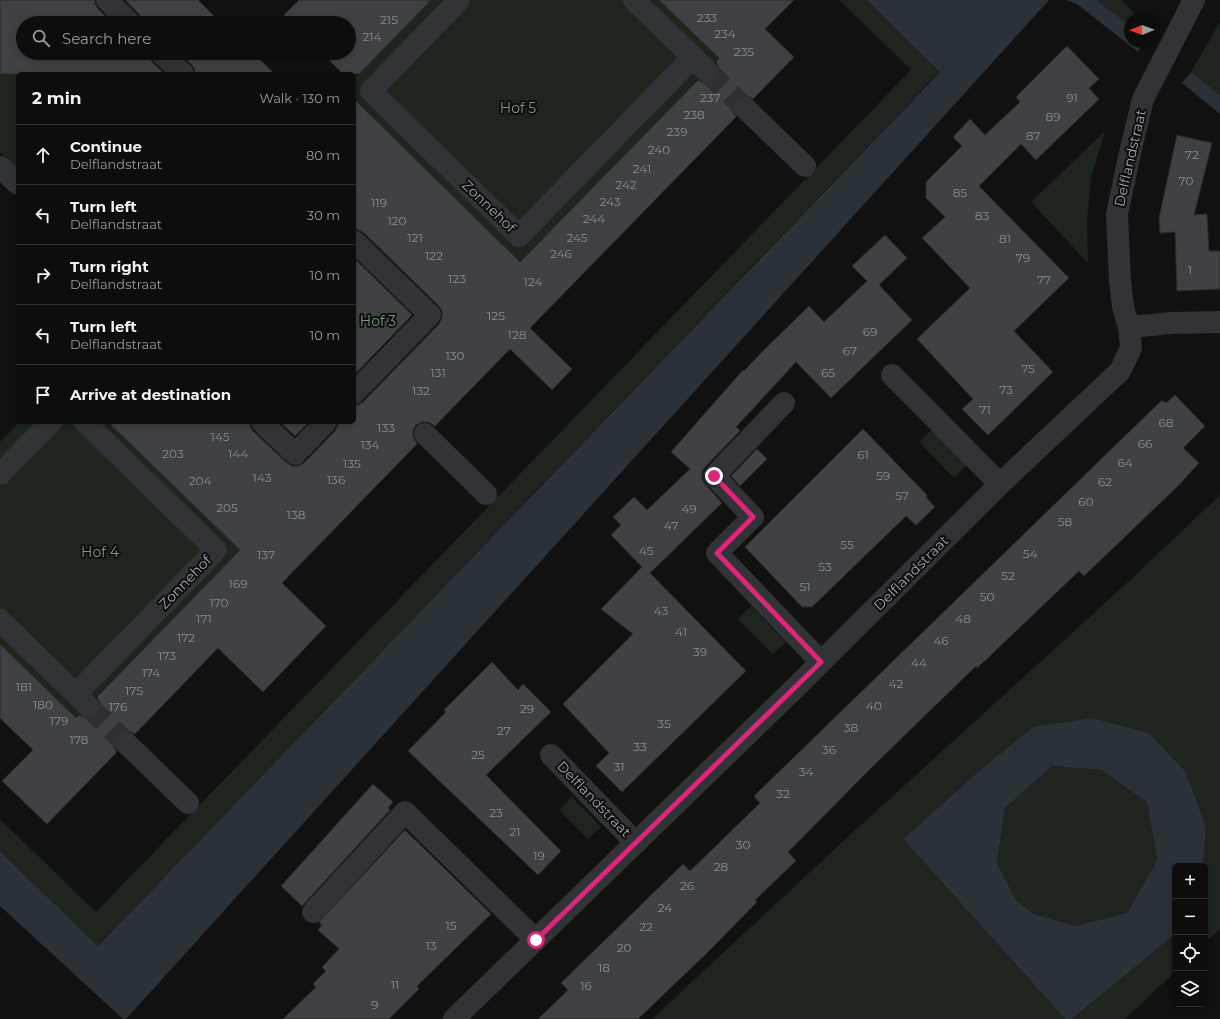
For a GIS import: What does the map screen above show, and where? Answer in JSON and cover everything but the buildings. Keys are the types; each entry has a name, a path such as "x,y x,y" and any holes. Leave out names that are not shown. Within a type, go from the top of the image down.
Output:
{"street":[{"path":"107,0 123,16"},
{"name":"Zonnehof","path":"459,0 371,91 519,236 700,64 634,0"},
{"name":"Delflandstraat","path":"454,1019 821,662 1000,484 1120,371 1130,348 1129,327 1123,307 1120,280 1117,214 1143,99 1194,0"},
{"path":"745,108 805,166"},
{"path":"0,167 16,182"},
{"path":"356,243 430,315 356,391"},
{"path":"1129,327 1220,322"},
{"path":"892,375 1000,484"},
{"path":"784,403 714,476 753,517 717,553 821,662"},
{"path":"0,474 48,424"},
{"name":"Zonnehof","path":"0,620 82,700 216,550 87,424"},
{"path":"264,424 295,454 324,424"},
{"path":"425,434 486,494"},
{"path":"126,743 188,803"},
{"name":"Delflandstraat","path":"551,755 636,843"},
{"path":"312,912 405,812 536,940"}],"green space":[{"path":"0,0 16,16 16,60 21,60 18,72 16,72 16,168 0,152"},
{"name":"Hof 5","path":"431,0 659,0 719,58 520,262 356,101 356,77"},
{"path":"839,0 867,0 940,71 98,946 0,851 0,819 96,912 911,70"},
{"path":"1096,0 1121,0 1133,12 1124,12 1124,21"},
{"path":"1220,22 1220,95 1191,72"},
{"path":"1105,131 1091,177 1087,221 1088,263 1031,202"},
{"name":"Hof 4","path":"18,424 111,424 240,550 76,718 0,644 0,442"},
{"path":"932,429 967,465 954,478 919,442"},
{"path":"1220,495 1220,929 1208,940 1208,863 1203,863 1206,827 1033,727 980,770 903,839 1065,1019 652,1019 838,846 1129,581"},
{"path":"751,606 786,642 773,654 738,619"},
{"path":"1052,766 1101,770 1147,802 1157,860 1127,913 1075,926 1034,914 1016,900 997,863 1005,808"},
{"path":"572,797 601,827 588,839 559,810"},
{"path":"1172,936 1172,975 1125,1019 1072,1019"}],"shaded area":[{"path":"867,0 1049,0 126,1019 123,1019 0,906 0,851 98,946 940,72"},
{"path":"1066,0 1096,0 1124,21 1124,41 1077,4"},
{"path":"1133,48 1140,48 1138,52"},
{"path":"1191,72 1220,95 1220,114 1182,83"},
{"path":"1092,718 1148,733 1185,771 1206,827 1203,863 1172,863 1172,936 1072,1019 1065,1019 903,839 980,770 1033,727","holes":["1052,766 1101,770 1147,802 1157,860 1127,913 1075,926 1034,914 1016,900 997,863 1005,808"]}],"tunnel":[{"path":"707,71 745,108"},
{"path":"88,706 126,743"}],"route":[{"path":"536,940 821,662 717,553 753,517 714,476"}],"park label":[{"name":"Hof 3","path":"378,321"}]}
